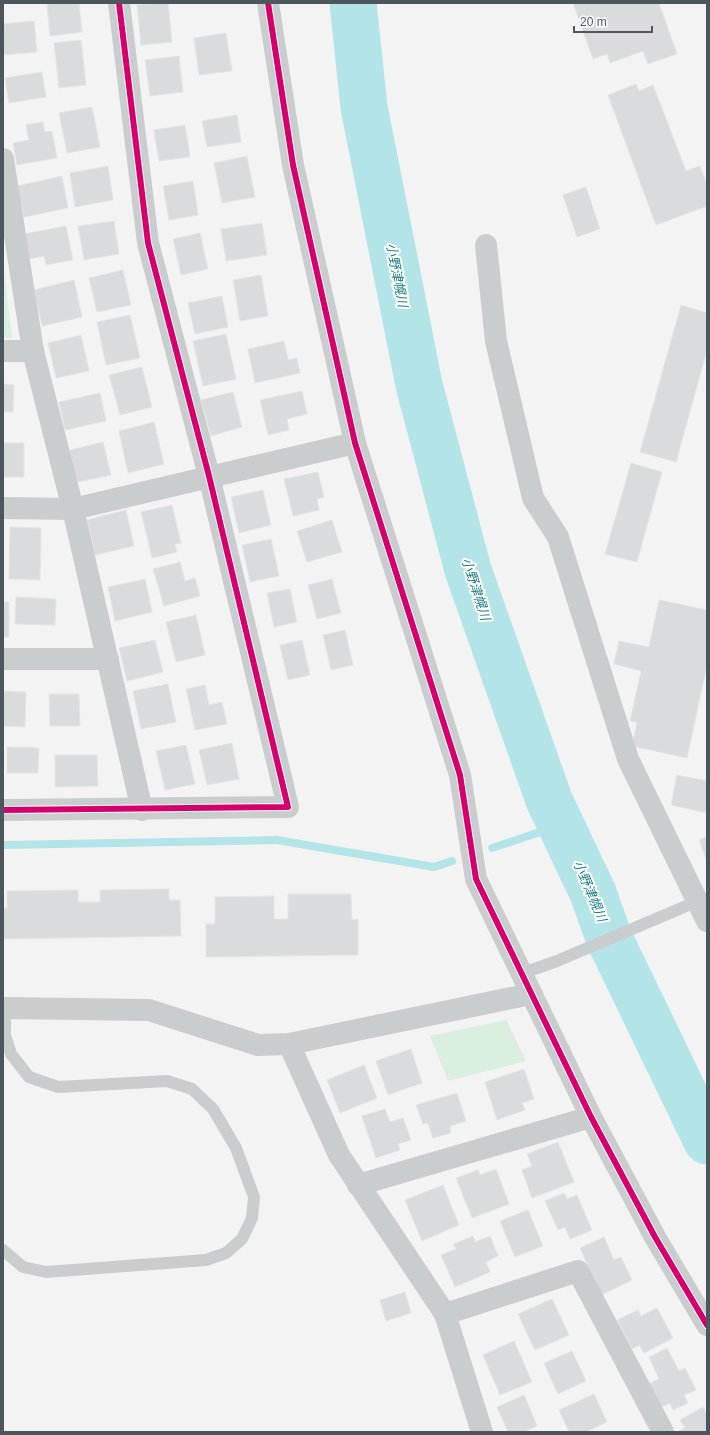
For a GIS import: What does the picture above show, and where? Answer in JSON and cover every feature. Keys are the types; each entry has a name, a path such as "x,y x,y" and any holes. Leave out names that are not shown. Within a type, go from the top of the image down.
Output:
{"street":[{"path":"3,810 142,810 288,807 209,476 148,243 119,3"},
{"path":"268,3 293,165 354,443 460,775 476,879 591,1117 655,1237 707,1325"},
{"path":"3,159 33,351 73,509 142,810"},
{"path":"486,245 496,341 533,498 558,537 628,759 702,899 707,921"},
{"path":"3,352 33,351"},
{"path":"3,508 73,509 354,443"},
{"path":"3,659 108,659"},
{"path":"4,1008 149,1010 258,1045 289,1044 531,994"},
{"path":"289,1044 339,1155 358,1186 445,1314 482,1432"},
{"path":"358,1186 591,1117"},
{"path":"445,1314 578,1272 662,1432"}],"lane":[{"path":"522,973 557,961 702,899"},
{"path":"3,1250 23,1268 46,1272 206,1260 226,1253 242,1239 252,1218 254,1196 236,1148 213,1109 192,1089 168,1081 58,1086 29,1077 10,1054 5,1035 4,1008"}],"green space":[{"path":"3,263 12,338 3,338"},
{"path":"506,1020 526,1061 448,1081 430,1036"}],"building":[{"path":"79,3 82,32 50,36 47,4"},
{"path":"168,3 172,42 141,45 137,5"},
{"path":"573,3 659,3 677,54 648,64 643,51 610,63 607,54 593,59"},
{"path":"34,21 37,52 3,55 3,24"},
{"path":"226,33 232,71 199,75 194,38"},
{"path":"81,40 86,85 59,88 54,43"},
{"path":"179,56 183,92 150,96 145,60"},
{"path":"42,72 46,97 9,103 5,78"},
{"path":"636,84 639,91 653,85 686,171 700,166 707,185 707,206 656,225 608,95"},
{"path":"92,107 100,147 67,153 59,113"},
{"path":"237,115 241,142 207,147 202,121"},
{"path":"43,122 45,132 52,131 57,158 17,165 13,143 29,140 26,125"},
{"path":"185,125 190,157 159,161 154,130"},
{"path":"247,156 255,197 222,203 214,163"},
{"path":"108,166 113,200 75,207 70,173"},
{"path":"62,176 68,208 24,217 17,186"},
{"path":"193,181 198,215 169,220 163,186"},
{"path":"586,187 600,229 577,237 563,195"},
{"path":"114,221 119,254 84,260 78,226"},
{"path":"262,223 267,255 226,261 221,229"},
{"path":"66,226 73,260 46,265 44,256 29,259 24,234"},
{"path":"200,233 208,269 181,275 173,239"},
{"path":"123,270 131,305 97,312 89,278"},
{"path":"261,275 268,316 240,321 233,280"},
{"path":"74,280 82,317 42,326 34,290"},
{"path":"222,296 228,327 195,334 188,303"},
{"path":"681,305 707,313 707,350 676,462 640,452"},
{"path":"130,315 140,358 106,365 97,322"},
{"path":"226,334 236,379 203,386 193,341"},
{"path":"81,335 89,371 56,378 48,343"},
{"path":"284,341 288,360 297,358 300,373 255,383 248,349"},
{"path":"142,367 152,407 120,415 109,375"},
{"path":"3,384 14,385 13,412 3,412"},
{"path":"302,391 307,414 287,419 289,430 268,435 260,400"},
{"path":"233,392 242,427 211,436 201,400"},
{"path":"100,393 106,421 65,430 59,402"},
{"path":"154,422 164,464 128,473 119,431"},
{"path":"103,442 111,475 73,483 66,451"},
{"path":"3,443 24,443 24,477 3,477"},
{"path":"631,463 662,472 637,562 605,554"},
{"path":"318,472 324,497 317,499 319,510 293,516 284,479"},
{"path":"263,490 271,525 239,533 231,497"},
{"path":"172,505 181,543 175,544 177,552 152,558 141,512"},
{"path":"126,510 134,546 95,555 87,520"},
{"path":"332,520 342,552 307,562 297,531"},
{"path":"10,527 41,528 40,580 9,579"},
{"path":"271,539 279,576 250,582 242,545"},
{"path":"180,562 185,581 195,578 200,596 164,606 153,569"},
{"path":"145,579 152,612 115,621 108,587"},
{"path":"332,579 341,613 317,619 308,585"},
{"path":"290,589 297,622 274,627 267,593"},
{"path":"16,597 56,599 55,625 15,624"},
{"path":"659,600 707,610 707,665 687,758 632,746 637,722 630,721 641,671 614,664 619,641 649,647"},
{"path":"3,602 9,602 9,637 3,637"},
{"path":"196,615 205,655 176,662 166,622"},
{"path":"345,630 353,665 331,670 323,635"},
{"path":"155,640 163,672 127,681 119,648"},
{"path":"302,640 310,675 288,680 280,645"},
{"path":"168,684 176,722 141,729 133,691"},
{"path":"205,685 209,705 222,702 227,724 195,730 186,689"},
{"path":"3,691 26,692 25,727 3,726"},
{"path":"49,694 79,694 80,726 50,726"},
{"path":"232,743 239,779 207,785 199,750"},
{"path":"186,745 195,784 165,790 156,751"},
{"path":"7,747 39,748 38,773 7,773"},
{"path":"55,755 97,755 98,786 55,787"},
{"path":"677,775 707,781 707,813 671,805"},
{"path":"707,837 707,861 699,840"},
{"path":"169,889 169,900 180,900 181,936 3,939 3,908 7,908 7,891 78,890 78,902 100,902 100,890"},
{"path":"288,894 351,894 352,920 358,919 358,955 206,957 206,924 215,924 215,897 274,896 274,919 288,919"},
{"path":"411,1049 422,1083 388,1095 376,1061"},
{"path":"364,1065 377,1098 340,1113 327,1080"},
{"path":"524,1069 534,1099 522,1103 525,1110 497,1120 485,1082"},
{"path":"457,1093 466,1121 450,1126 451,1133 433,1138 428,1123 423,1124 416,1105"},
{"path":"385,1109 390,1122 403,1118 411,1140 398,1144 400,1150 376,1158 362,1116"},
{"path":"558,1142 574,1182 532,1198 522,1170 532,1166 527,1154"},
{"path":"496,1169 509,1204 472,1218 456,1178 478,1170 480,1175"},
{"path":"443,1185 459,1225 422,1241 405,1200"},
{"path":"564,1193 567,1199 577,1195 592,1230 570,1239 565,1227 558,1230 545,1201"},
{"path":"528,1210 543,1246 515,1257 500,1221"},
{"path":"473,1236 475,1242 490,1236 498,1256 486,1262 490,1272 455,1287 441,1255 456,1249 454,1244"},
{"path":"604,1237 614,1260 621,1257 632,1280 601,1295 580,1248"},
{"path":"405,1292 411,1313 386,1321 380,1300"},
{"path":"552,1299 569,1335 535,1350 518,1314"},
{"path":"657,1308 673,1338 644,1353 639,1345 632,1349 617,1320 638,1310 641,1316"},
{"path":"514,1341 532,1382 500,1395 483,1355"},
{"path":"667,1348 679,1371 685,1368 696,1390 684,1395 688,1403 673,1410 670,1403 660,1408 648,1384 659,1379 649,1357"},
{"path":"572,1351 586,1381 558,1394 544,1363"},
{"path":"594,1394 607,1422 586,1432 569,1432 559,1410"},
{"path":"524,1395 537,1426 524,1432 508,1432 497,1407"},
{"path":"703,1407 707,1414 707,1432 677,1432 685,1428 680,1420"}],"waterway":[{"name":"小野津幌川","path":"353,3 364,107 419,385 468,570 549,800 593,893 609,938 707,1141"},
{"path":"492,848 561,825"},
{"path":"3,845 277,840 434,867 452,861"}],"cycle path":[{"path":"3,810 288,807 209,476 148,243 119,3"},
{"path":"268,3 293,165 355,443 460,775 476,879 591,1117 655,1237 707,1325"}]}
